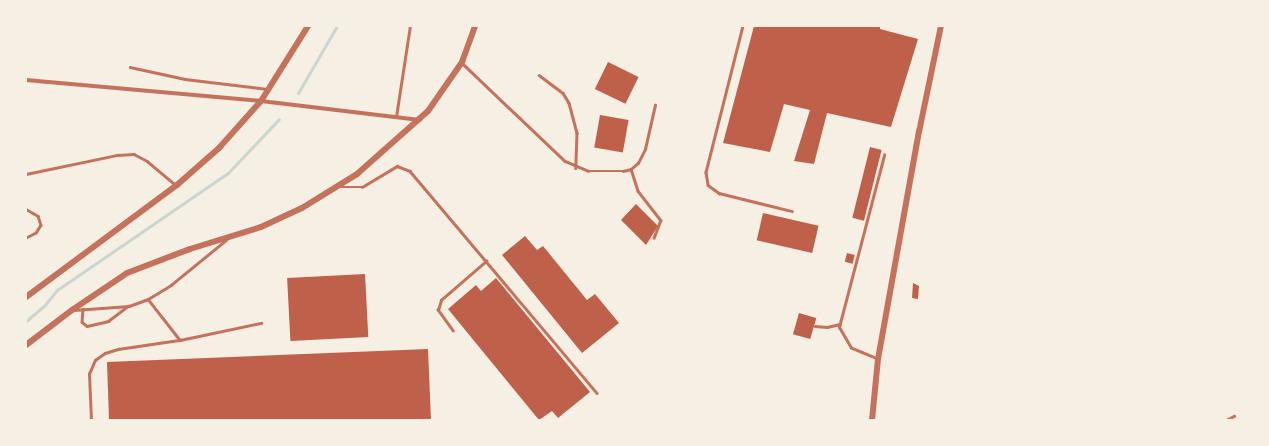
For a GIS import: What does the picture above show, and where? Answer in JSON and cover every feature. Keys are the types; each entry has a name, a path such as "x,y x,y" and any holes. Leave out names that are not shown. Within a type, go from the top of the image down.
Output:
{"street":[{"path":"26,296 177,186 219,148 261,101 308,26"},
{"path":"26,345 72,310 128,273 231,236 261,227 302,208 339,187 420,120 462,62 474,26"},
{"path":"872,420 878,359 941,26"},
{"path":"26,80 261,101 420,120"}],"lane":[{"path":"396,117 410,26"},
{"path":"743,26 706,172 708,185 719,193 792,211"},
{"path":"462,62 565,161 576,168 605,172 631,169 638,163 645,150 655,105"},
{"path":"130,67 185,79 268,89"},
{"path":"539,75 563,94 569,103 577,133 576,168"},
{"path":"26,174 117,154 134,154 147,161 177,186"},
{"path":"878,359 850,348 844,339 840,324 884,155"},
{"path":"339,187 362,187 398,166 403,167 486,261 597,393"},
{"path":"631,169 638,191 661,220 654,238"},
{"path":"26,209 38,216 41,224 36,233 26,238"},
{"path":"72,310 129,306 148,299 171,285 231,236"},
{"path":"453,331 438,310 441,300 486,261"},
{"path":"148,299 180,340"},
{"path":"82,309 82,322 87,326 113,318 129,306"},
{"path":"91,420 89,374 95,360 105,353 118,349 180,340 262,323"},
{"path":"815,326 827,327 840,324"},
{"path":"1226,420 1234,416"}],"building":[{"path":"754,26 880,26 880,29 918,39 891,127 827,113 814,164 794,161 810,110 784,104 770,152 723,143"},
{"path":"608,62 639,77 625,104 595,89"},
{"path":"600,115 629,120 623,153 594,147"},
{"path":"870,147 882,150 864,221 852,218"},
{"path":"636,204 658,226 646,245 621,220"},
{"path":"763,213 819,226 812,253 757,240"},
{"path":"525,236 537,250 543,246 587,300 595,294 619,323 582,353 502,255"},
{"path":"847,253 855,255 853,264 845,262"},
{"path":"365,274 368,337 290,341 287,278"},
{"path":"496,278 590,392 558,418 552,411 539,420 448,309 476,285 481,291"},
{"path":"913,283 919,286 918,299 912,298"},
{"path":"799,313 816,318 810,339 793,334"},
{"path":"428,349 431,420 109,420 107,362"}],"waterway":[{"path":"298,93 337,26"},
{"path":"26,321 44,306 57,290 228,173 279,119"}]}
